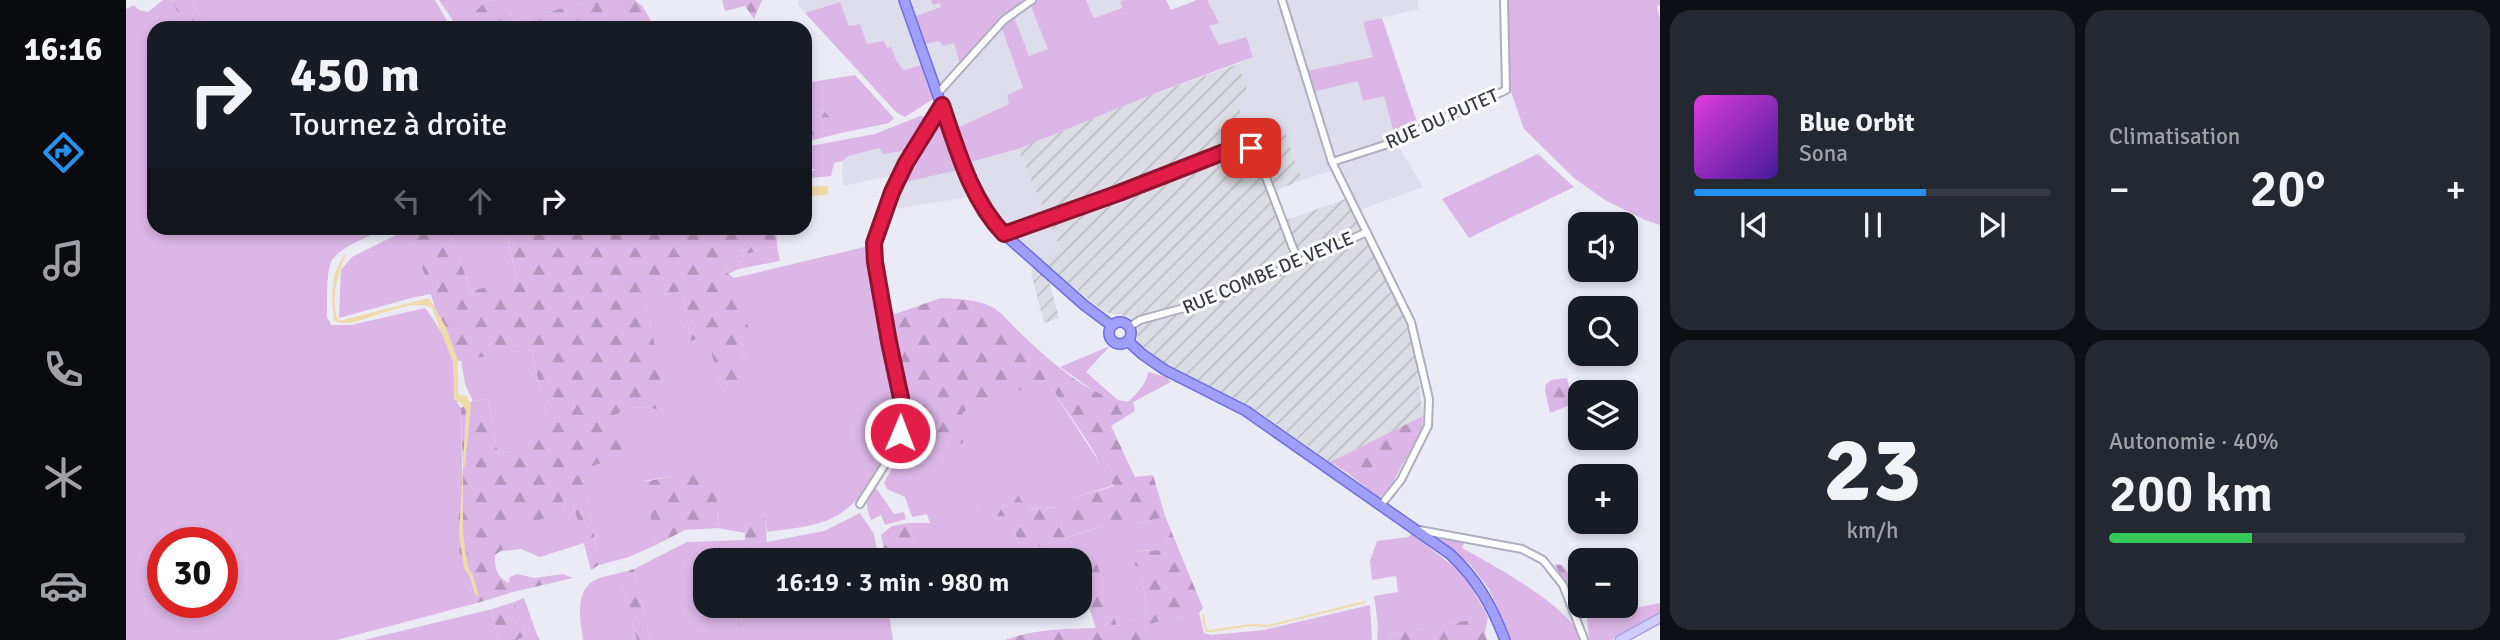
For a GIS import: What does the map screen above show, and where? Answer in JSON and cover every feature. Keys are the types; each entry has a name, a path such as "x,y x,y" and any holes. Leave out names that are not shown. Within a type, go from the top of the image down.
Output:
{"main road":[{"path":"904,0 959,155 995,224 1084,305 1112,326"},
{"path":"1123,322 1129,327 1132,334 1128,341 1122,344 1111,340 1109,333 1112,326 1123,322"},
{"path":"1128,341 1165,370 1256,418 1450,554 1472,577 1486,597 1504,640"},
{"path":"1620,640 1660,618"}],"street":[{"path":"938,93 1004,20 1032,0"},
{"path":"1282,0 1332,162 1411,322 1429,399 1428,426 1401,480 1381,505"},
{"name":"RUE DU PUTET","path":"1332,162 1388,144 1506,90 1504,0"},
{"path":"860,504 886,463 900,433 902,419 901,398 875,262 874,243 897,183 942,105"},
{"path":"1004,234 1242,145 1257,154 1298,261"},
{"name":"RUE COMBE DE VEYLE","path":"1129,327 1140,320 1217,299 1367,232"},
{"path":"1417,530 1521,550 1543,560 1563,585 1584,639"}],"shaded area":[{"path":"799,0 931,0 933,5 940,3 941,7 917,16 926,44 939,41 955,43 961,64 1000,19 1023,0 1028,0 1049,49 1029,56 1014,18 1006,24 1002,29 1023,89 1009,104 957,128 970,162 1018,149 1061,250 1029,262 997,234 982,214 975,196 890,210 891,187 895,175 843,186 842,161 849,156 879,148 883,154 909,150 916,152 901,182 959,170 921,65 904,70 891,48 867,44 860,24 849,26 840,2 805,13 798,4"},
{"path":"1086,0 1125,0 1120,2 1122,8 1094,18"},
{"path":"1207,0 1417,0 1419,9 1364,22 1373,57 1307,71 1358,81 1384,95 1397,144 1423,187 1352,213 1331,171 1302,180 1285,133 1253,144 1236,100 1249,95 1238,64 1252,57 1245,37 1219,45 1209,26 1218,22"},
{"path":"1238,64 1249,95 1236,100 1253,144 1285,133 1302,180 1279,189 1276,199 1287,220 1345,199 1407,323 1415,351 1423,416 1330,462 1258,411 1171,367 1137,342 1138,330 1130,317 1104,312 1053,270 1048,278 1059,318 1044,323 1031,273 1034,267 1029,262 1061,250 1018,149 1153,94"},
{"path":"812,186 829,186 827,195 812,196"},
{"path":"347,253 338,277 335,296 339,321 429,298 446,327 458,361 458,394 467,396 471,406 463,467 463,534 468,567 479,597 475,595 470,577 464,568 459,535 466,410 454,399 453,362 432,308 408,306 353,322 342,323 334,320 332,293 335,275"}],"green space":[{"path":"163,0 172,0 182,21 147,21 147,235 372,235 348,246 331,262 327,317 331,325 351,325 425,308 442,333 453,361 454,391 461,408 464,579 477,603 337,640 126,640 126,9 134,5 139,10 148,12"},
{"path":"172,0 191,0 204,21 182,21"},
{"path":"191,0 435,0 447,21 204,21"},
{"path":"439,0 498,0 486,1 465,21 453,21"},
{"path":"502,0 593,0 514,21"},
{"path":"502,0 514,21 465,21 486,1"},
{"path":"593,0 635,0 643,7 651,21 514,21"},
{"path":"722,0 762,0 754,19 745,6 725,11"},
{"path":"931,0 1023,0 1000,19 960,64 954,43 943,46 939,41 926,44 916,16 941,7 940,3 933,5"},
{"path":"1036,0 1086,0 1094,18 1122,8 1120,1 1125,0 1166,0 1171,10 1197,0 1207,0 1219,23 1209,26 1219,45 1246,37 1253,57 1018,149 970,162 957,128 1009,104 1007,95 1023,88 1002,29 1014,17 1029,56 1048,49 1030,4"},
{"path":"1507,0 1660,0 1660,5 1657,6 1660,19 1660,225 1638,216 1638,212 1629,212 1605,200 1574,178 1524,129 1510,89"},
{"path":"840,2 849,26 860,24 867,44 884,41 887,48 891,47 897,62 904,70 921,65 933,99 905,117 897,113 805,13"},
{"path":"1382,18 1418,125 1395,137 1384,96 1363,101 1358,81 1313,92 1307,71 1373,57 1363,22"},
{"path":"855,75 894,118 889,123 841,133 823,110 812,113 812,82"},
{"path":"823,110 841,133 812,140 812,113"},
{"path":"920,116 926,117 925,125 909,150 883,154 879,148 849,156 834,163 831,176 812,178 812,171 816,169 812,169 812,146 875,134"},
{"path":"940,122 959,170 900,183 933,123"},
{"path":"1538,154 1574,187 1469,238 1442,199"},
{"path":"396,235 412,235 431,294 339,318 341,270 352,257"},
{"path":"412,235 451,235 471,291 517,279 507,235 776,235 777,246 727,259 726,272 734,278 755,351 740,358 742,379 721,387 706,334 691,341 682,291 645,299 669,412 633,408 613,417 624,456 583,469 599,565 591,570 571,497 563,500 564,511 516,529 510,544 495,555 499,575 509,583 510,577 517,574 534,578 563,574 573,578 477,603 464,579 457,534 463,468 461,408 473,401 488,399 498,455 531,445 531,425 547,418 531,349 452,362"},
{"path":"451,235 507,235 517,280 471,291"},
{"path":"777,246 780,261 739,269 728,274 726,272 727,259"},
{"path":"869,246 877,302 896,391 898,418 889,452 853,504 842,513 817,524 767,532 765,512 746,523 745,533 718,528 717,501 673,476 645,481 656,545 629,557 599,565 583,469 623,456 613,417 620,412 634,408 668,411 645,299 682,291 691,340 706,333 721,387 740,358 754,351 734,278"},
{"path":"941,298 984,304 994,308 1042,353 1086,386 1117,400 1133,402 1135,411 1111,426 1135,477 1153,475 1165,516 1203,608 1199,613 1144,625 1147,640 1005,640 1038,632 1096,628 1092,616 1092,566 1097,564 1117,626 1147,615 1141,569 1130,562 1128,552 1161,550 1168,538 1160,518 1132,527 1106,531 1102,526 1033,548 1020,548 1011,516 967,517 965,510 1007,505 1006,497 1017,494 1027,509 1061,507 1073,498 1114,486 1046,380 963,412 963,443 896,461 907,420 905,395 889,316"},
{"path":"1110,346 1086,372 1120,402 1094,391 1060,367"},
{"path":"531,349 547,418 531,445 498,455 488,399 473,401 465,384 461,360"},
{"path":"1148,372 1166,377 1171,382 1133,402 1128,402 1143,385"},
{"path":"1567,378 1568,406 1550,413 1545,390 1546,384 1552,380"},
{"path":"1046,380 1114,485 1073,498 1061,507 1027,509 1008,505 966,510 1011,516 1020,548 914,548 909,523 930,523 927,514 912,517 905,497 887,489 884,483 896,461 924,455 962,412"},
{"path":"1423,416 1422,429 1406,458 1349,474 1330,462"},
{"path":"1406,458 1390,488 1379,498 1349,474 1360,473"},
{"path":"717,474 721,492 717,501 718,528 685,530 656,545 644,482 673,476"},
{"path":"876,488 894,514 904,512 906,519 885,525 881,515 871,520 867,502"},
{"path":"571,497 584,543 540,557 521,549 496,552 510,544 516,529 564,511 563,500"},
{"path":"754,510 765,512 767,548 744,548 746,523"},
{"path":"860,513 874,534 877,548 767,548 767,542 824,531"},
{"path":"1160,518 1168,538 1161,550 1138,551 1130,562 1141,569 1147,615 1117,626 1097,565 1092,566 1092,548 1034,548 1103,526 1132,527"},
{"path":"909,523 914,548 884,548 881,535 892,526"},
{"path":"1412,534 1458,570 1472,588 1488,617 1389,634 1389,640 1377,640 1374,596 1398,592 1396,576 1372,580 1370,561 1377,541 1408,537"},
{"path":"1432,535 1465,541 1462,548 1548,601 1575,628 1580,640 1512,640 1489,589 1470,564"},
{"path":"745,540 744,548 693,548 693,618 736,618 737,636 746,618 890,618 893,640 650,640 634,569 687,542"},
{"path":"1554,564 1562,565 1568,573 1568,590"},
{"path":"634,569 650,640 637,640 619,573"},
{"path":"619,573 637,640 583,640 580,606 585,590 597,579"},
{"path":"524,598 540,640 517,640 526,635 514,602"},
{"path":"514,602 526,635 517,640 498,640 492,609"},
{"path":"1660,603 1660,613 1612,640 1589,640 1587,618 1638,618 1638,608"},
{"path":"1370,605 1372,640 1147,640 1144,625 1199,613 1204,633 1211,635 1264,630"},
{"path":"492,609 498,640 364,640"},
{"path":"1488,617 1485,633 1487,640 1389,640 1389,634"},
{"path":"736,618 752,618 753,630 737,636"}],"waterway":[{"path":"1203,615 1206,631 1211,631 1251,625 1268,626 1365,602"}],"route":[{"path":"900,433 901,398 875,262 874,243 892,192 906,163 942,105 959,155 974,188 1004,234 1242,145 1251,148"}]}
